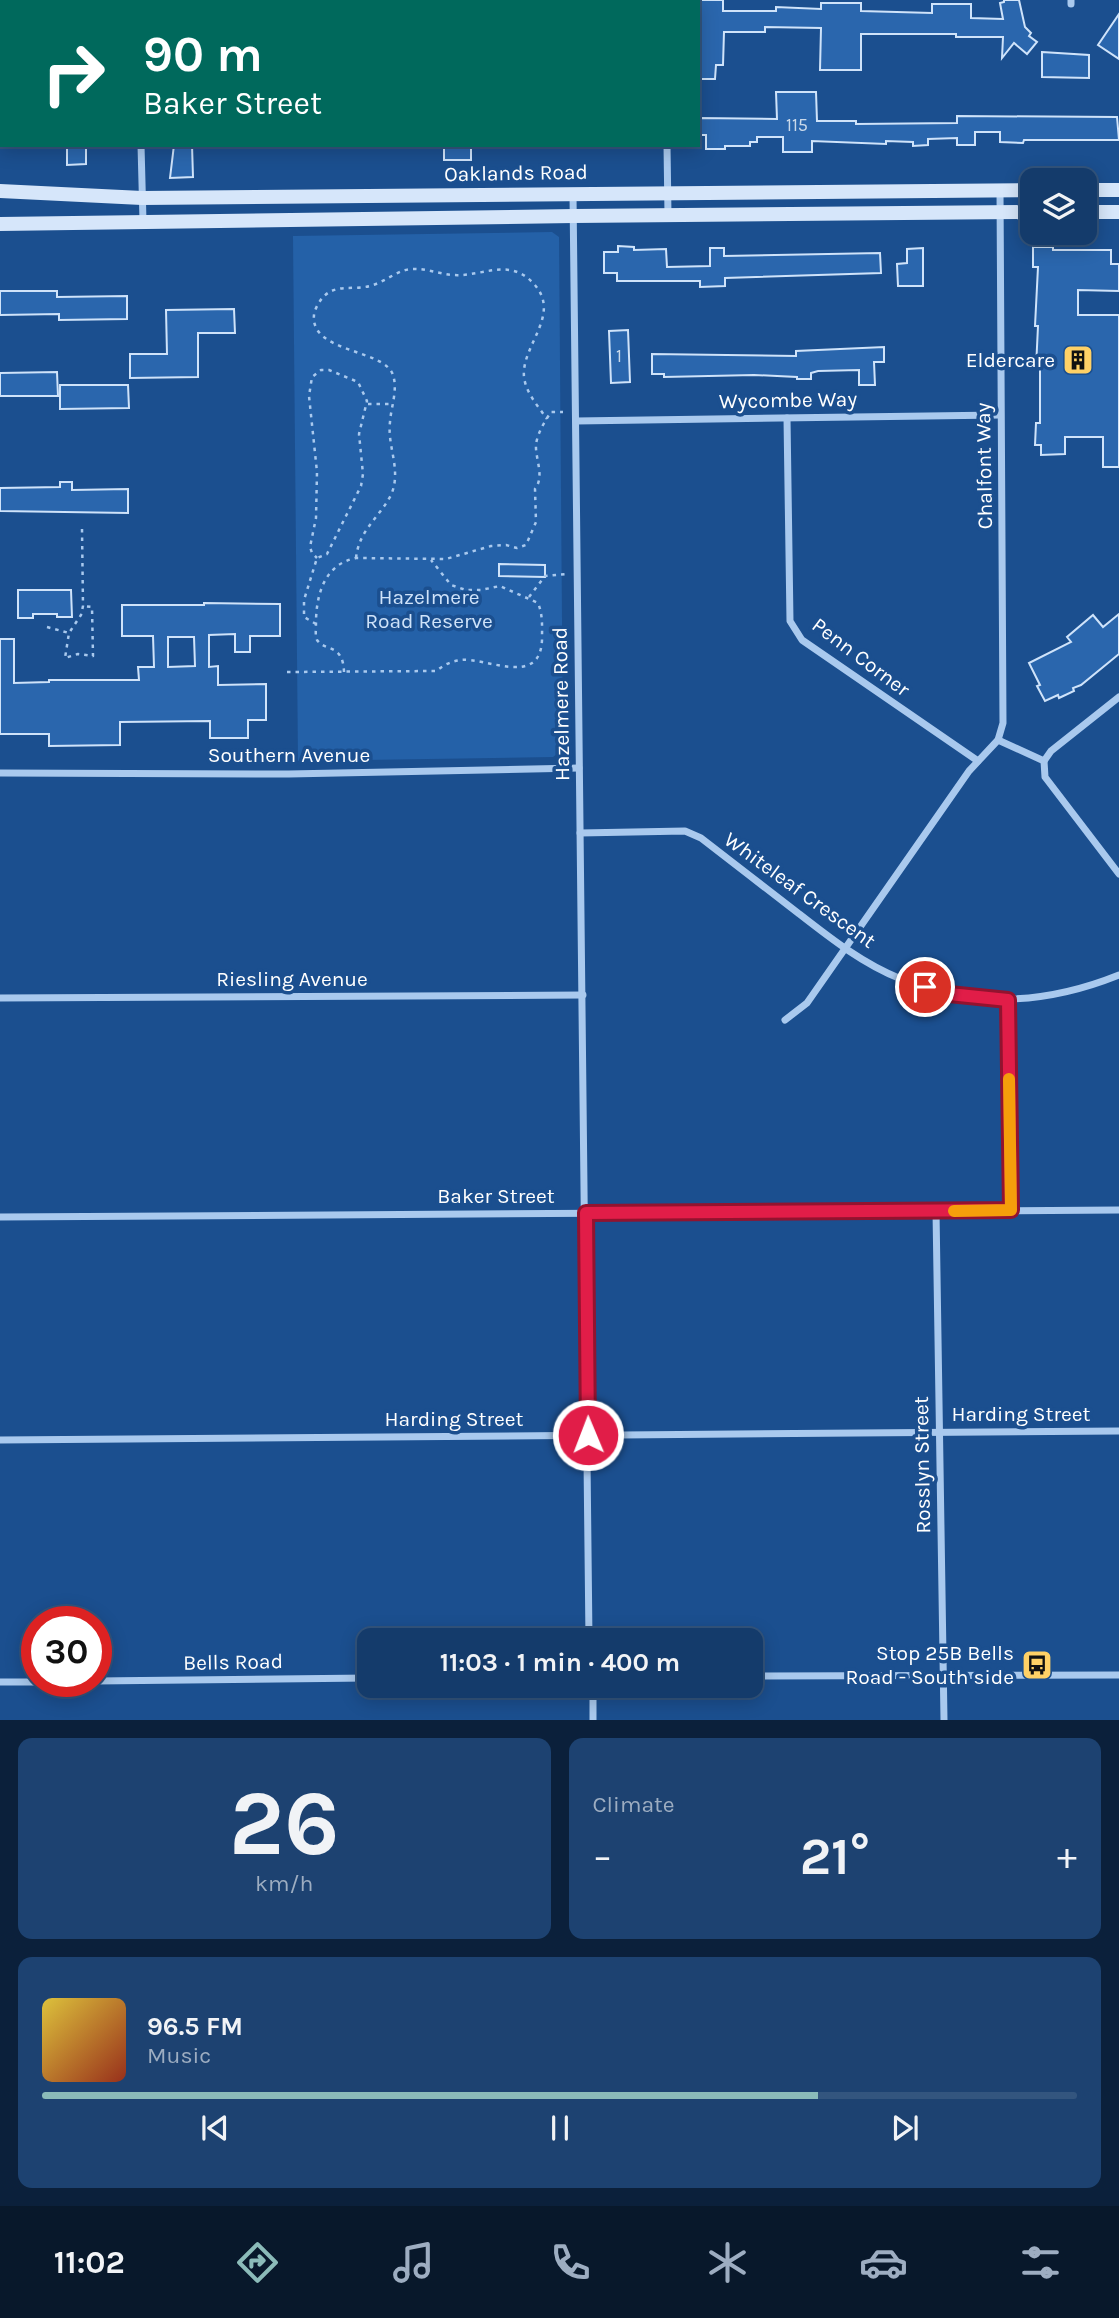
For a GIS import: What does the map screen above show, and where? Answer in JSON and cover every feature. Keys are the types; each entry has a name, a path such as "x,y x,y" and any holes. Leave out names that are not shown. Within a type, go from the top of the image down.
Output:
{"main road":[{"name":"Oaklands Road","path":"0,191 142,198 1020,190"},
{"path":"1097,190 1119,190"},
{"name":"Oaklands Road","path":"0,224 1020,212"},
{"path":"1097,212 1119,212"}],"street":[{"path":"141,147 142,221"},
{"path":"667,147 668,215"},
{"name":"Chalfont Way","path":"998,740 1003,723 1000,190"},
{"name":"Hazelmere Road","path":"573,194 589,1628"},
{"name":"Wycombe Way","path":"576,421 1000,415"},
{"name":"Penn Corner","path":"787,418 790,621 802,640 952,746 978,761"},
{"path":"1119,697 1051,751 1044,761 1045,778 1119,874"},
{"path":"785,1020 807,1003 969,771 998,740 1044,761"},
{"name":"Southern Avenue","path":"0,773 289,774 579,768"},
{"name":"Whiteleaf Crescent","path":"580,833 685,831 701,838 844,949 900,979 949,994 1008,1000 1043,998 1086,988 1119,975"},
{"name":"Riesling Avenue","path":"0,998 583,995"},
{"path":"1008,1000 1011,1210"},
{"name":"Baker Street","path":"0,1217 1119,1210"},
{"name":"Rosslyn Street","path":"936,1211 944,1720"},
{"name":"Harding Street","path":"0,1440 1119,1431"},
{"path":"763,1676 1119,1675"},
{"name":"Bells Road","path":"112,1681 357,1678"},
{"path":"0,1682 21,1682"},
{"path":"593,1698 593,1720"}],"path":[{"path":"356,558 357,545 363,531 392,492 396,474 389,424 395,386 390,368 380,360 344,349 331,342 317,328 313,316 327,292 340,287 372,286 414,268 452,275 509,268 534,283 542,299 544,313 524,375 527,389 547,419"},
{"path":"321,370 329,370 358,382 363,390 367,404 359,434 364,466 360,486 327,554 317,558 310,547 316,518 317,472 309,396 312,377 321,370"},
{"path":"367,404 393,404"},
{"path":"344,672 344,664 337,652 317,640 316,624 320,587 342,562 356,558 446,559 491,546 506,545 517,548 526,545 536,522 535,489 540,474 536,443 541,427 551,412 575,412"},
{"path":"82,528 83,606 81,615 69,633 65,658 78,654 93,656 92,607 83,606"},
{"path":"316,624 304,617 304,600 317,558"},
{"path":"287,672 436,671 445,664 462,660 508,668 523,666 537,659 542,645 541,610 538,603 500,586 473,590 451,585 431,560"},
{"path":"529,597 545,576 577,574"},
{"path":"47,627 69,633"}],"green space":[{"name":"Hazelmere Road Reserve","path":"552,232 559,237 563,749 553,757 298,761 293,236"}],"building":[{"path":"700,0 723,0 723,11 776,11 776,7 821,9 821,3 861,3 861,11 932,13 932,4 971,4 971,18 1003,19 1000,3 1004,0 1019,0 1025,27 1031,33 1029,36 1037,42 1027,54 1014,43 1002,58 1003,37 861,34 861,70 820,70 821,28 765,27 765,32 724,32 723,65 716,65 715,79 700,79"},
{"path":"1119,14 1119,59 1098,45"},
{"path":"1042,52 1089,55 1089,78 1042,77"},
{"path":"776,92 816,92 817,121 856,121 856,124 957,123 957,116 1117,117 1119,140 1000,142 1000,132 975,132 975,145 957,145 957,138 928,139 928,145 913,146 913,142 886,141 886,144 812,141 812,152 783,152 783,137 757,137 757,142 750,142 750,146 706,149 706,135 700,135 700,118 777,119"},
{"path":"67,147 86,147 86,164 67,165"},
{"path":"174,147 192,147 193,177 170,178"},
{"path":"444,147 471,147 471,160 444,160"},
{"path":"618,246 634,247 634,250 666,249 667,267 710,266 710,248 724,248 724,256 880,253 881,273 725,278 725,286 700,287 700,281 617,281 617,273 604,273 604,252 618,252"},
{"name":"Eldercare","path":"1033,247 1053,247 1053,250 1111,250 1111,264 1119,264 1119,291 1078,290 1078,315 1119,315 1119,467 1103,467 1103,437 1065,437 1065,454 1041,455 1041,445 1035,445 1036,423 1040,423 1040,368 1036,368 1038,267 1033,267"},
{"path":"923,248 923,286 898,286 897,264 907,263 907,249"},
{"path":"0,291 57,291 57,297 127,296 127,319 59,320 59,314 0,315"},
{"path":"234,309 235,333 198,333 198,377 130,378 130,354 167,354 166,310"},
{"path":"628,330 630,382 611,383 609,331"},
{"path":"884,347 884,362 874,362 875,385 859,385 859,370 818,371 811,373 811,379 754,375 664,377 664,374 652,374 652,354 796,356 796,351"},
{"path":"57,372 58,396 0,396 0,373"},
{"path":"60,385 128,385 129,408 60,409"},
{"path":"60,482 72,482 72,490 128,489 128,513 0,511 0,488 60,487"},
{"path":"499,564 545,565 545,577 499,576"},
{"path":"18,590 71,590 72,617 33,614 33,618 18,618"},
{"path":"280,604 280,636 250,636 250,652 235,652 235,634 209,635 209,667 218,666 218,685 266,684 266,720 248,720 248,738 210,738 210,721 120,722 120,745 49,746 49,734 0,734 0,639 14,639 14,683 49,680 139,680 138,667 154,667 153,636 122,636 122,605","holes":["168,637 194,637 195,666 168,667"]},
{"path":"1119,614 1119,654 1081,685 1073,688 1074,691 1045,701 1029,663 1071,642 1067,637 1093,615 1103,627"}],"slow traffic":[{"path":"954,1211 1011,1210 1009,1079"}],"place":[{"name":"Eldercare","path":"1078,360"},
{"name":"Stop 25B Bells Road - South side","path":"1037,1665"}],"route":[{"path":"588,1435 586,1213 1011,1210 1008,1000 949,994 925,987"}]}
